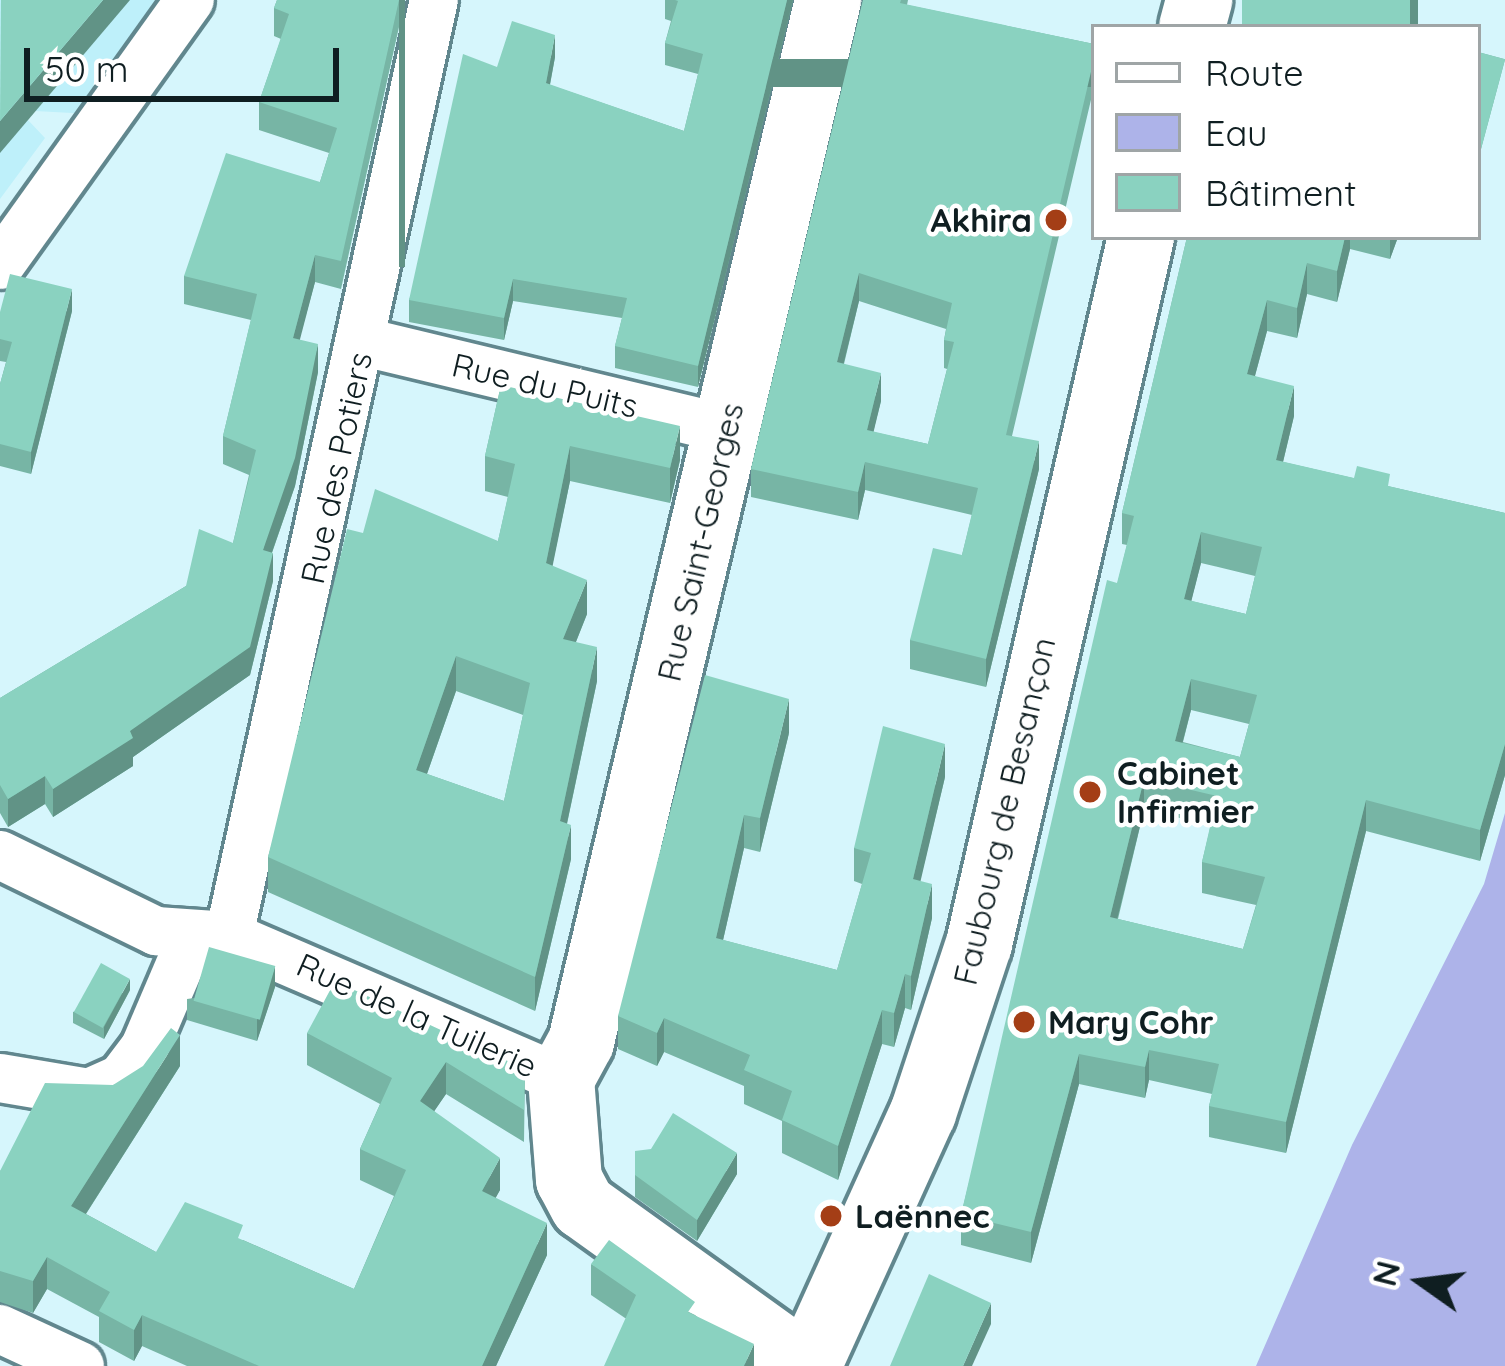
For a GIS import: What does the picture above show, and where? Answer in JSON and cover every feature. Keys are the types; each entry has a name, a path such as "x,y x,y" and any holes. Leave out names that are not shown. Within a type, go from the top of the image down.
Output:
{"street":[{"path":"0,265 190,0"},
{"name":"Rue des Potiers","path":"0,1078 89,1093 121,1079 210,937 364,342 367,290 434,0"},
{"name":"Rue Saint-Georges","path":"561,1079 581,1042 828,0"},
{"name":"Faubourg de Besançon","path":"807,1366 923,1113 979,944 1140,240"},
{"name":"Rue du Puits","path":"364,342 727,429"},
{"name":"Rue de la Tuilerie","path":"0,855 156,931 210,937 561,1079 569,1180 584,1206 807,1366"},
{"path":"0,1329 80,1366"}],"shaded area":[{"path":"0,0 174,0 91,114 35,111 28,120 45,138 0,199"}],"water":[{"path":"1505,813 1505,1366 1256,1366 1352,1145 1484,884"}],"building":[{"path":"1,0 103,0 0,121"},
{"path":"277,0 399,0 341,261 315,255 293,338 318,344 295,458 263,550 273,553 250,647 130,731 133,738 53,789 45,776 8,799 0,785 0,698 186,586 199,529 233,543 256,450 223,436 257,294 184,276 226,153 320,182 337,128 259,102 289,14 274,8"},
{"path":"675,0 787,0 698,366 615,346 627,298 513,279 504,318 409,300 463,54 497,67 512,21 555,35 546,83 684,131 703,54 665,43"},
{"path":"863,0 901,0 1091,43 1091,72 1006,435 1039,441 986,659 910,640 933,548 962,555 978,488 865,462 858,492 751,469","holes":["859,273 952,303 944,340 954,342 928,444 867,430 881,373 837,362"]},
{"path":"1242,0 1410,0 1410,24 1242,24"},
{"path":"1481,53 1505,59 1481,149"},
{"path":"1186,240 1344,240 1337,271 1307,263 1297,308 1267,300 1247,374 1294,386 1276,460 1354,478 1357,466 1390,474 1388,486 1505,513 1505,744 1480,830 1366,800 1286,1122 1209,1106 1219,1064 1149,1050 1145,1067 1079,1054 1031,1232 961,1215 1107,580 1117,583 1134,516 1122,513","holes":["1201,532 1262,547 1246,614 1184,599","1191,679 1257,695 1240,757 1175,741","1144,779 1217,796 1202,862 1265,877 1243,949 1110,917"]},
{"path":"10,274 72,289 31,452 0,444 0,384 12,342 0,339 0,312"},
{"path":"501,385 680,426 670,468 570,446 546,563 587,580 563,639 597,647 560,821 571,825 535,977 268,857 347,529 363,533 375,489 498,541 515,464 485,456","holes":["456,656 530,683 504,801 416,770"]},
{"path":"705,675 789,699 760,818 744,815 716,938 837,970 871,853 854,848 883,726 945,744 913,879 932,884 911,976 905,974 894,1013 882,1010 838,1146 782,1120 792,1091 744,1070 750,1055 664,1018 657,1033 618,1016"},
{"path":"209,947 275,966 260,1020 194,1001"},
{"path":"101,963 130,979 103,1028 74,1012"},
{"path":"335,981 525,1069 524,1110 446,1062 420,1101 500,1158 482,1191 547,1223 482,1366 259,1366 142,1315 134,1330 99,1311 110,1292 47,1257 33,1281 0,1271 0,1171 45,1083 113,1085 143,1066 171,1028 180,1035 71,1206 156,1252 185,1202 243,1225 238,1238 354,1289 406,1170 360,1149 392,1078 307,1033"},
{"path":"673,1113 737,1153 697,1220 635,1175 635,1151 651,1149"},
{"path":"609,1240 695,1302 688,1312 754,1344 744,1366 604,1366 636,1295 591,1264"},
{"path":"929,1274 991,1303 963,1366 890,1366"}],"place":[{"name":"Akhira","path":"1056,220"},
{"name":"Cabinet Infirmier","path":"1090,792"},
{"name":"Mary Cohr","path":"1024,1022"},
{"name":"Laënnec","path":"831,1216"}]}
